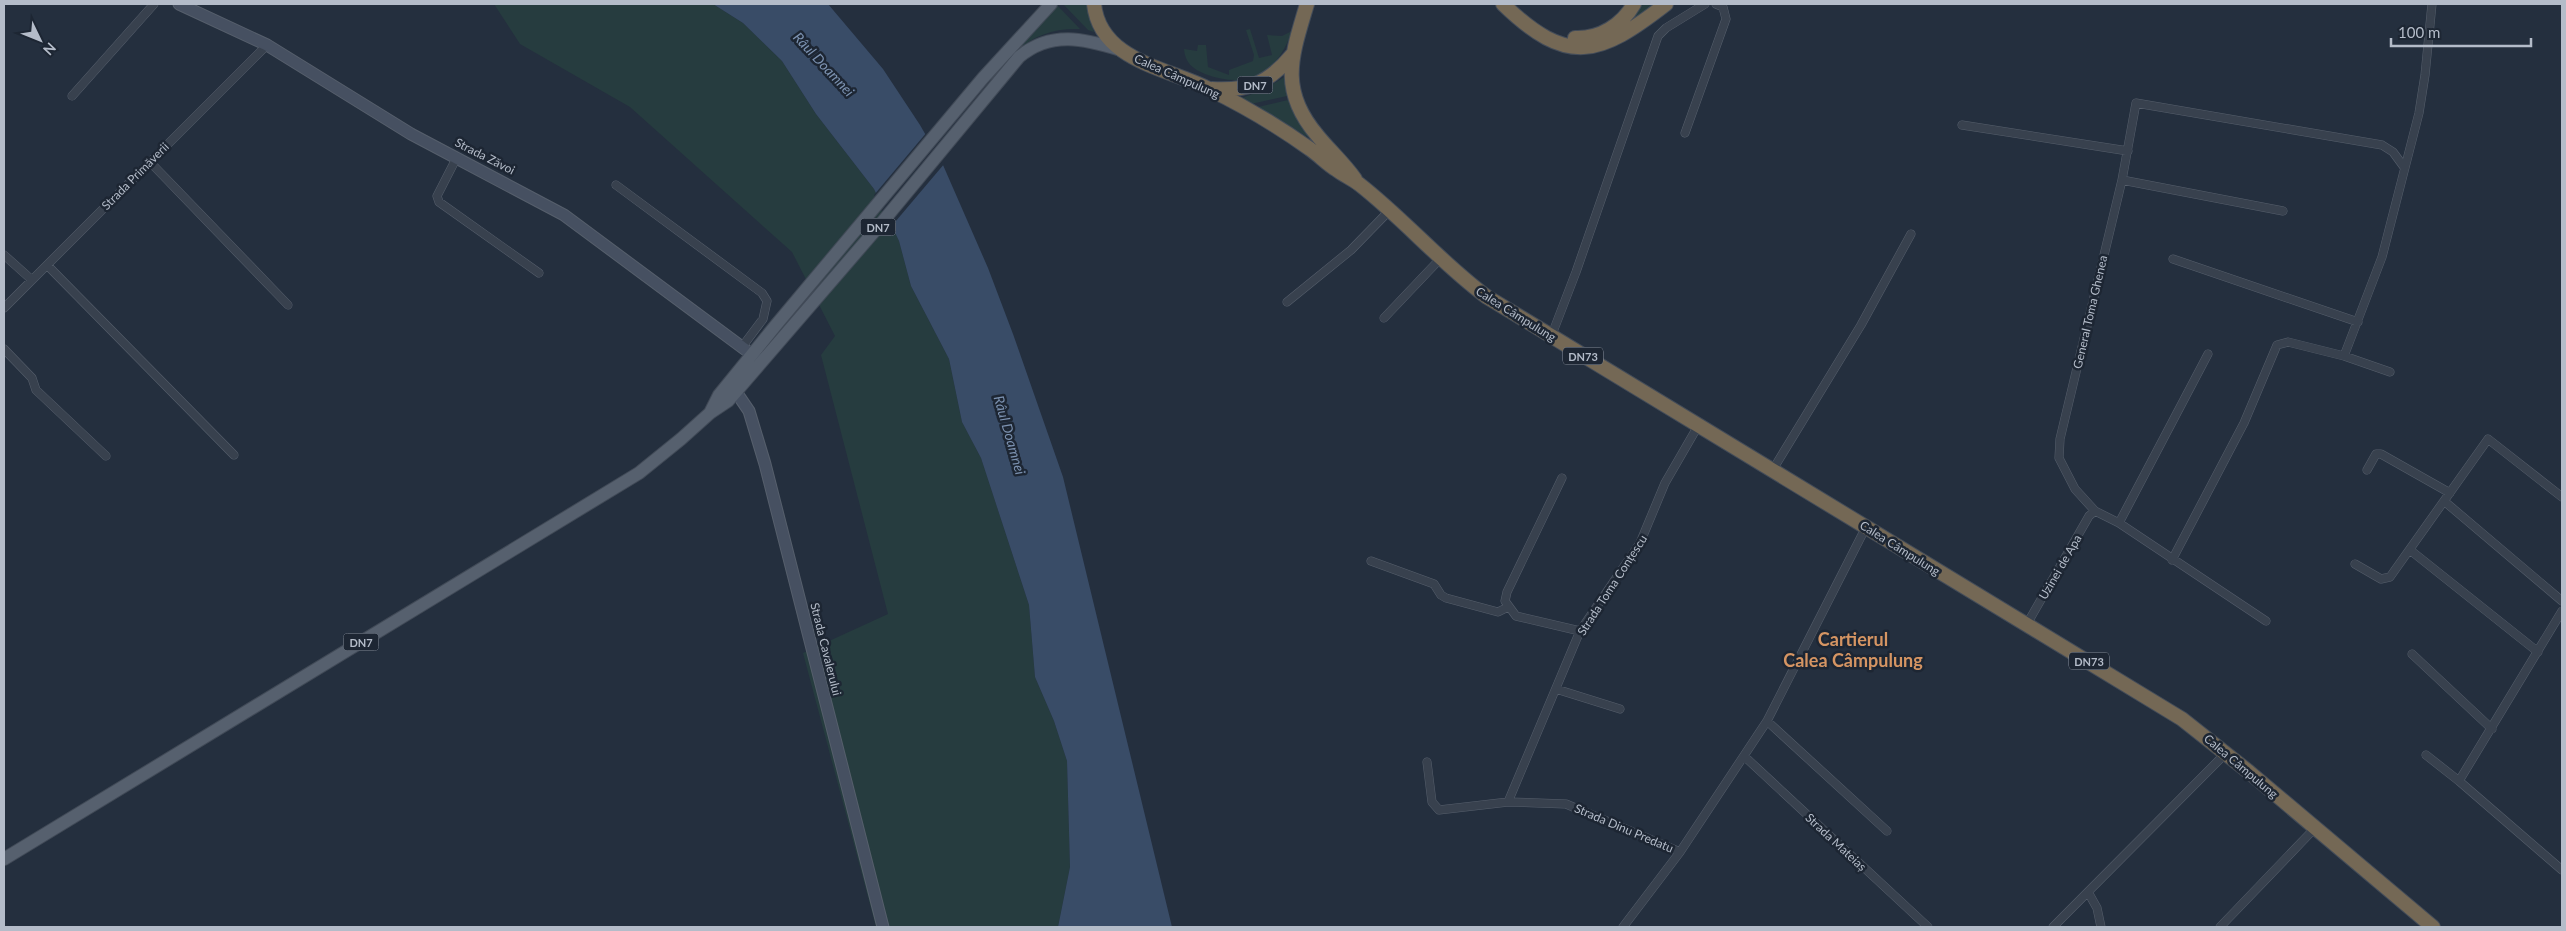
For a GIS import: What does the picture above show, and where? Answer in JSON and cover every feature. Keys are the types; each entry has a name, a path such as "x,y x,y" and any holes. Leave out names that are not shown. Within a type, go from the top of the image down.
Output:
{"highway":[{"name":"DN7","path":"1094,4 1098,21 1104,33 1122,51"},
{"name":"Calea Câmpulung","path":"1307,4 1292,55 1290,78 1294,98 1301,114 1318,137 1340,159 1358,183"},
{"path":"1503,4 1540,36 1560,45 1581,48 1610,42 1623,36 1666,4"},
{"path":"1514,4 1531,20 1551,33 1564,37 1582,38 1606,32 1620,22 1634,4"},
{"name":"Calea Câmpulung","path":"1122,51 1176,77 1209,89 1272,123 1358,183 1440,259 1487,297 2167,709 2226,753 2433,927"},
{"name":"DN7","path":"1209,89 1232,90 1259,83 1277,71 1292,55"}],"main road":[{"name":"DN7","path":"757,359 776,325 958,108 1050,4"},
{"name":"DN7","path":"4,859 619,486 660,457 710,413 728,401 733,387 757,359 786,336 1019,57 1044,42 1073,38 1093,41 1122,51"}],"street":[{"path":"72,96 154,4"},
{"name":"Strada Zăvoi","path":"179,4 267,45 411,134 458,157 564,215 757,359"},
{"path":"1551,337 1576,272 1658,36 1666,28 1705,4"},
{"path":"1685,133 1726,19 1723,7 1716,4"},
{"path":"2344,356 2382,257 2422,94 2432,4"},
{"name":"Strada Primăverii","path":"4,308 267,45"},
{"name":"General Toma Ghenea","path":"2094,511 2075,489 2059,458 2060,439 2122,180 2136,103 2382,145 2393,152 2404,167"},
{"path":"1962,124 2128,151"},
{"path":"458,157 437,196 439,202 540,273"},
{"path":"150,162 288,304"},
{"path":"2122,180 2283,211"},
{"path":"616,185 762,293 766,301 763,319 742,346"},
{"path":"1287,302 1351,250 1389,211"},
{"path":"1772,471 1861,325 1911,234"},
{"path":"4,255 32,280"},
{"path":"1384,318 1440,259"},
{"path":"2173,259 2358,322"},
{"path":"47,265 234,456"},
{"path":"2172,560 2244,423 2277,345 2288,342 2344,356 2390,372"},
{"path":"4,349 32,378 36,390 106,456"},
{"path":"2119,523 2208,354"},
{"name":"Strada Cavalerului","path":"733,387 749,411 765,464 883,927"},
{"name":"Strada Toma Conțescu","path":"1508,802 1580,631 1640,543 1665,483 1698,426"},
{"path":"2355,564 2380,579 2387,579 2410,550 2488,439 2562,497"},
{"path":"2367,470 2376,454 2381,454 2450,493"},
{"path":"1562,478 1506,592 1505,601 1516,616 1580,631"},
{"path":"2444,501 2562,602"},
{"path":"2094,511 2119,523 2266,622"},
{"name":"Uzinei de Apa","path":"2027,624 2089,516 2094,511"},
{"path":"1624,927 1680,852 1767,721 1866,527"},
{"path":"2410,550 2538,652"},
{"path":"1372,561 1434,584 1441,595 1446,598 1498,612 1508,607"},
{"path":"2459,782 2562,611"},
{"path":"2412,654 2492,729"},
{"path":"1556,689 1620,709"},
{"path":"1767,721 1887,831"},
{"path":"2053,927 2226,753"},
{"path":"2426,755 2562,870"},
{"name":"Strada Mateiaș","path":"1744,756 1928,927"},
{"name":"Strada Dinu Predatu","path":"1427,762 1432,802 1436,809 1508,802 1566,804 1680,852"},
{"path":"2220,927 2315,828"},
{"path":"2088,892 2097,908 2101,927"}],"green space":[{"path":"494,4 713,4 743,23 782,61 816,114 874,189 899,241 911,286 949,359 962,422 981,458 1029,605 1035,677 1054,721 1067,761 1070,867 1058,927 876,927 803,653 888,614 821,355 835,336 792,252 630,107 520,44"},
{"path":"1056,4 1080,29 1053,31 1036,37 1021,47 993,77"},
{"path":"1063,4 1086,4 1094,32 1088,30"},
{"path":"1640,4 1660,4 1615,36"},
{"path":"1250,29 1259,58 1272,55 1267,35 1282,36 1292,31 1286,46 1278,58 1259,75 1247,79 1220,79 1197,70 1190,65 1186,58 1184,49 1197,51 1198,45 1206,45 1208,67 1229,75 1229,70 1253,61 1254,55 1246,30"},
{"path":"1286,76 1287,96 1251,104 1242,98 1265,89"},
{"path":"1288,100 1298,122 1311,139 1258,107"}],"water":[{"name":"Râul Doamnei","path":"713,4 828,4 883,69 920,125 943,165 988,268 1063,477 1172,927 1058,927 1070,867 1067,761 1054,721 1035,677 1029,605 981,458 962,422 949,359 911,286 899,241 874,189 816,114 782,61 743,23"}],"pier":[{"path":"927,132 945,163 890,228 874,195"}],"district":[{"name":"Cartierul Calea Câmpulung","path":"1853,649"}]}
